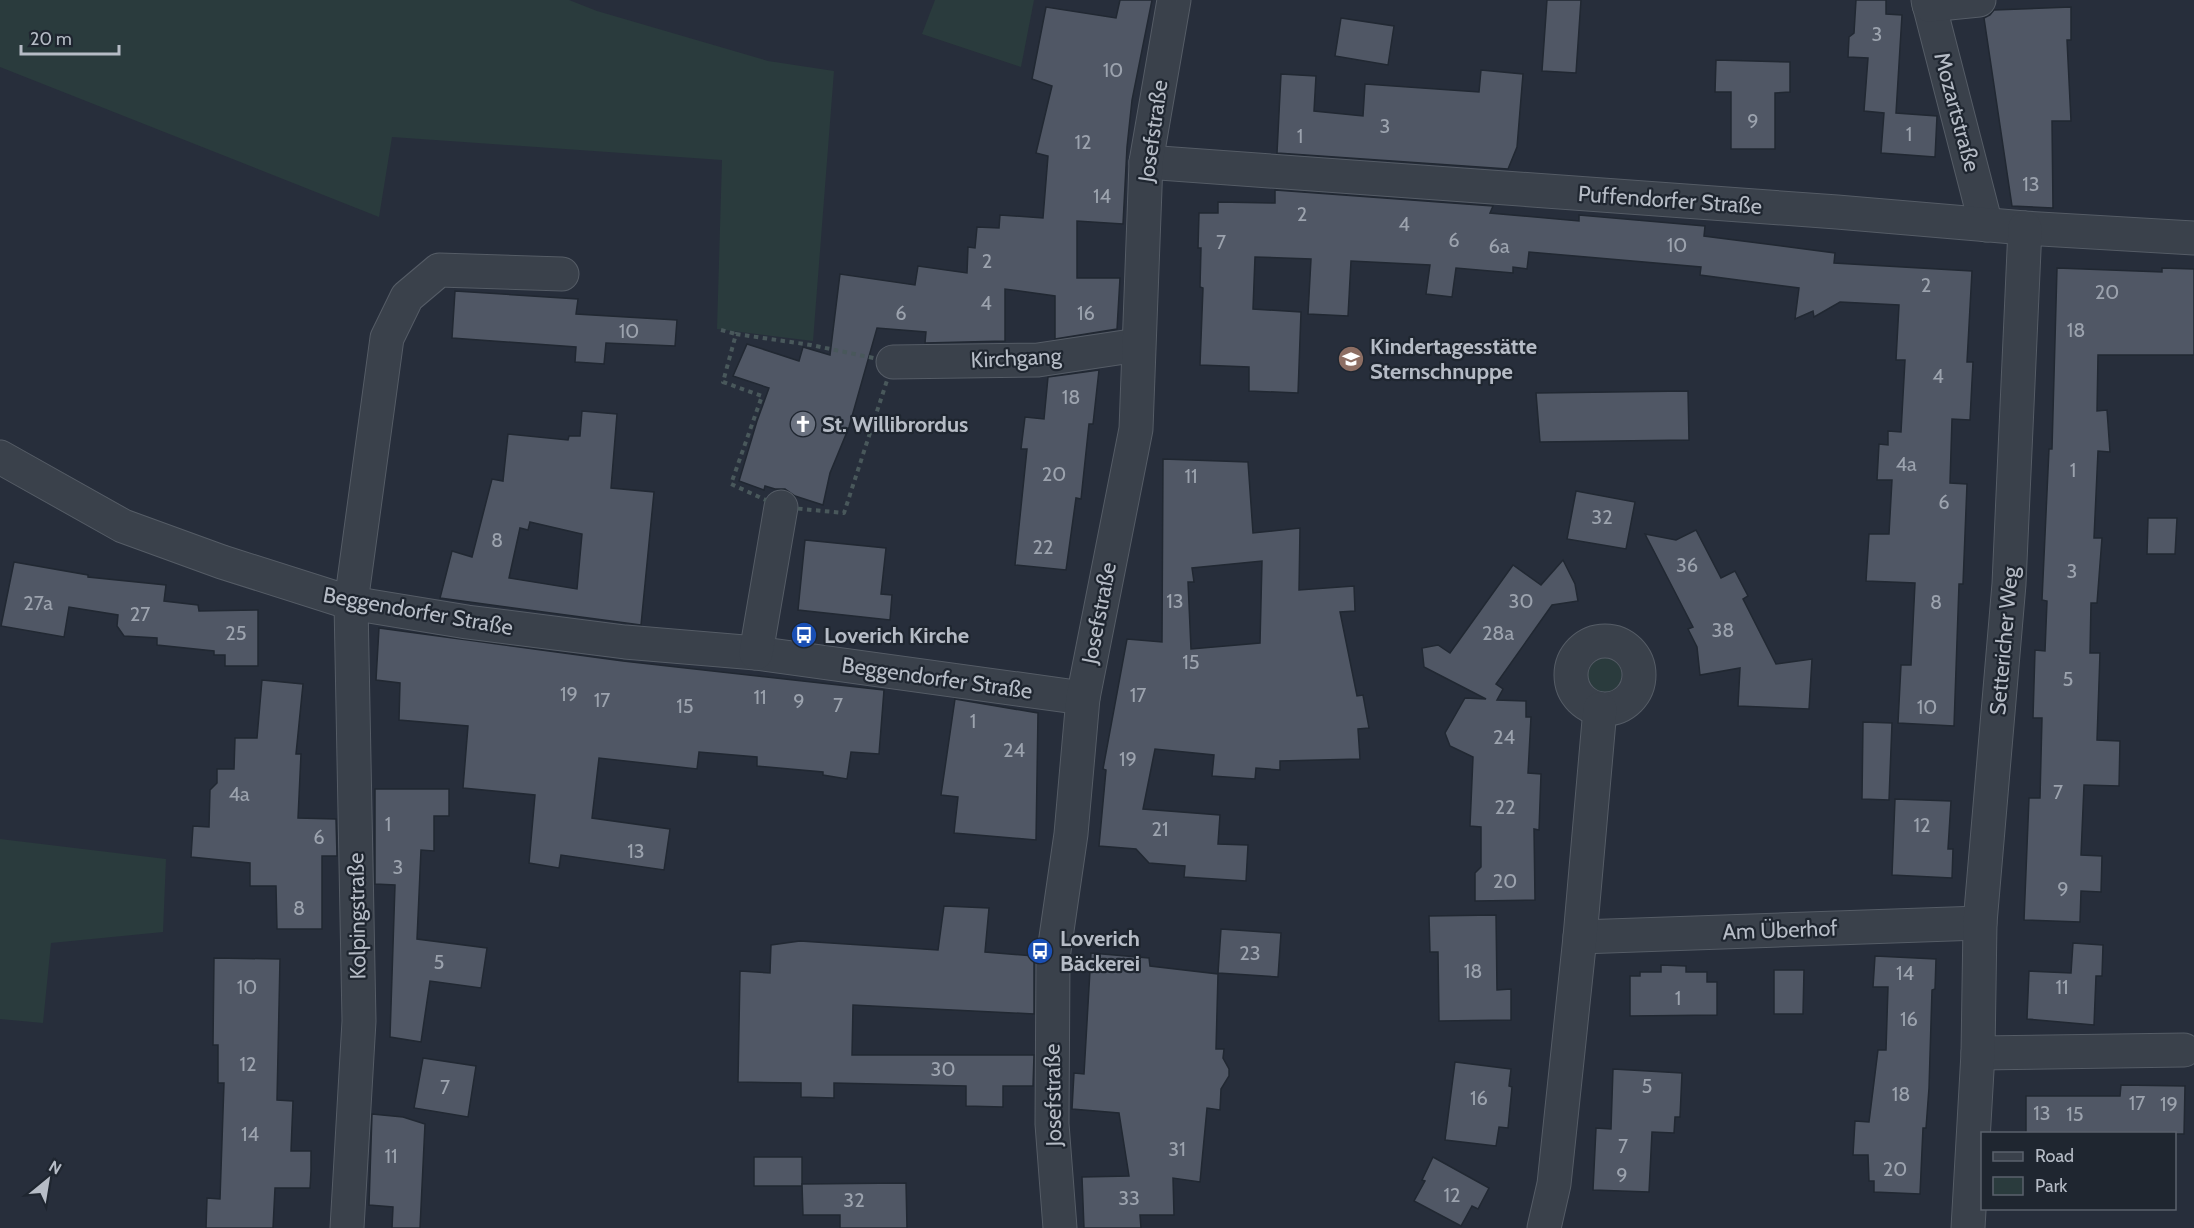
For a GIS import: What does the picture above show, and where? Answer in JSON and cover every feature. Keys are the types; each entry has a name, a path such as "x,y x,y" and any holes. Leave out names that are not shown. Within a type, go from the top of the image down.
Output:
{"street":[{"name":"Josefstraße","path":"1060,1228 1052,1124 1053,958 1071,834 1083,698 1136,429 1146,162 1174,0"},
{"path":"1928,2 1979,0"},
{"name":"Mozartstraße","path":"1928,2 1986,225"},
{"name":"Puffendorfer Straße","path":"1146,162 2025,228 2194,238"},
{"name":"Settericher Weg","path":"1968,1228 1978,1053 1980,923 2009,584 2025,228"},
{"name":"Kolpingstraße","path":"347,1228 358,1021 351,603 387,339 407,297 439,270 562,274"},
{"name":"Kirchgang","path":"893,362 1038,360 1138,345"},
{"name":"Beggendorfer Straße","path":"0,457 123,525 222,562 351,603 467,622 614,641 756,653 1083,698"},
{"path":"756,653 781,507"},
{"path":"1544,1228 1554,1184 1580,938 1600,709"},
{"name":"Am Überhof","path":"1580,938 1980,923"},
{"path":"1978,1053 2184,1050"}],"path":[{"path":"721,330 893,362 844,513 781,507 731,484 762,396 723,382 736,334"}],"green space":[{"path":"0,0 569,0 597,11 768,61 834,71 813,341 717,329 722,160 392,137 379,217 0,67"},
{"path":"935,0 1034,0 1021,67 922,34"},
{"path":"1604,657 1616,663 1622,675 1616,687 1604,693 1592,687 1586,675 1592,663"},
{"path":"0,839 166,859 163,932 51,943 43,1023 0,1019"}],"building":[{"path":"1120,0 1152,0 1132,100 1123,224 1077,221 1077,278 1120,278 1117,329 1055,339 1055,296 1005,289 1005,341 925,343 926,332 877,328 849,427 830,473 823,505 795,496 785,489 765,486 764,490 739,481 769,388 733,376 747,344 799,361 803,347 830,355 840,274 915,285 918,266 967,273 968,247 975,248 977,227 999,228 1000,215 1043,218 1048,156 1036,153 1052,86 1032,79 1046,7 1116,18"},
{"path":"1547,0 1581,0 1576,73 1542,71"},
{"path":"1856,0 1886,0 1886,14 1902,15 1896,113 1937,116 1935,157 1881,153 1884,113 1864,111 1868,58 1848,57 1849,37 1854,33"},
{"path":"2071,7 2071,40 2067,40 2071,121 2052,121 2053,208 2012,206 1984,18 1994,10"},
{"path":"1341,18 1394,26 1388,65 1335,56"},
{"path":"1716,60 1790,62 1790,92 1775,93 1775,149 1731,149 1731,92 1715,92"},
{"path":"1481,70 1523,74 1517,147 1508,169 1277,153 1281,74 1316,76 1314,111 1363,116 1365,84 1479,92"},
{"path":"1275,190 1493,206 1490,213 1579,221 1579,215 1705,226 1704,236 1835,253 1834,263 1972,271 1967,362 1973,362 1970,420 1952,419 1950,483 1967,484 1963,584 1959,584 1954,726 1898,723 1901,665 1911,665 1915,583 1866,581 1869,534 1889,534 1892,480 1877,480 1879,444 1888,445 1888,431 1901,432 1905,360 1896,360 1899,305 1840,302 1814,317 1813,311 1795,319 1799,288 1700,275 1701,267 1529,252 1527,269 1513,267 1513,273 1456,268 1452,297 1426,294 1430,265 1351,261 1348,316 1308,314 1311,259 1255,257 1253,309 1301,312 1298,393 1249,391 1249,367 1200,365 1203,288 1200,287 1199,213 1218,213 1218,202 1275,203"},
{"path":"2057,268 2162,272 2162,268 2194,269 2194,355 2098,355 2097,411 2107,410 2110,452 2098,451 2094,538 2102,538 2097,603 2091,603 2090,653 2100,653 2097,740 2120,741 2119,786 2084,785 2081,855 2102,856 2101,892 2081,891 2080,922 2024,920 2029,798 2040,798 2042,718 2033,718 2035,650 2045,651 2047,601 2042,600 2049,449 2052,449"},
{"path":"455,291 578,299 576,314 677,320 675,346 606,343 604,364 575,362 576,347 452,338"},
{"path":"1099,370 1093,424 1089,424 1081,499 1076,498 1066,570 1015,565 1027,449 1021,449 1025,417 1044,419 1048,377"},
{"path":"1688,391 1689,440 1540,442 1536,393"},
{"path":"582,411 617,414 611,488 654,492 641,625 440,598 452,551 472,557 492,479 503,481 508,434 568,440 569,436 580,436","holes":["530,522 582,534 577,589 509,578 520,528 528,530"]},
{"path":"1163,459 1248,462 1253,533 1300,528 1299,590 1354,586 1355,611 1340,612 1357,696 1363,695 1369,728 1358,729 1360,759 1280,761 1280,770 1256,768 1255,779 1212,776 1214,755 1155,749 1143,809 1220,815 1218,844 1248,845 1246,881 1184,877 1185,866 1149,863 1136,849 1099,846 1106,770 1103,769 1127,639 1162,642","holes":["1262,561 1260,643 1191,649 1188,582 1194,582 1192,568"]},
{"path":"1576,491 1635,502 1626,549 1567,539"},
{"path":"2148,518 2177,518 2175,554 2147,554"},
{"path":"1696,530 1721,578 1735,571 1748,596 1743,599 1776,664 1812,659 1809,709 1738,706 1740,668 1700,675 1697,647 1688,629 1693,627 1645,534 1676,540"},
{"path":"805,540 886,548 881,594 892,595 890,620 798,610"},
{"path":"1563,560 1575,584 1578,601 1552,605 1496,684 1503,689 1497,700 1526,701 1526,717 1531,717 1528,773 1541,774 1539,830 1534,829 1535,900 1475,901 1475,873 1481,867 1481,827 1470,826 1473,757 1450,746 1445,733 1465,698 1486,699 1424,667 1422,648 1438,645 1450,653 1513,565 1541,585"},
{"path":"14,562 88,575 88,577 166,585 164,601 198,605 199,611 258,610 258,666 225,666 225,655 214,655 214,651 157,645 157,638 124,636 117,626 118,615 69,607 64,637 1,626"},
{"path":"379,628 623,661 884,690 879,754 851,752 847,779 823,775 823,772 757,766 757,757 699,752 697,769 599,758 592,818 670,829 664,870 561,855 559,868 529,863 535,795 463,788 468,726 399,720 400,683 376,680"},
{"path":"262,680 303,684 296,754 301,754 298,818 336,819 337,856 322,856 322,929 277,929 276,886 250,886 250,863 191,857 193,826 209,827 210,790 217,783 217,769 234,769 235,738 257,738"},
{"path":"955,699 1038,713 1036,840 954,833 958,797 941,795"},
{"path":"1863,722 1892,723 1889,800 1862,799"},
{"path":"375,789 449,789 449,816 434,816 434,851 421,850 417,939 487,948 481,988 430,981 421,1042 390,1037 395,885 375,884"},
{"path":"1895,799 1951,801 1948,849 1953,849 1952,878 1892,875"},
{"path":"944,906 989,908 985,952 1034,956 1034,1014 853,1005 852,1055 1034,1055 1033,1086 1003,1086 1003,1107 966,1106 966,1086 834,1083 834,1098 801,1097 801,1083 738,1082 740,971 770,973 771,945 800,941 938,950"},
{"path":"1496,915 1497,990 1511,989 1511,1020 1439,1021 1438,952 1430,952 1429,916"},
{"path":"1221,929 1281,933 1278,977 1218,973"},
{"path":"2073,943 2103,945 2102,976 2096,976 2094,1025 2027,1019 2029,971 2071,973"},
{"path":"1091,953 1149,958 1150,966 1218,974 1216,1049 1224,1049 1223,1058 1229,1069 1229,1076 1221,1089 1220,1110 1207,1108 1200,1182 1173,1178 1174,1215 1140,1215 1141,1228 1084,1228 1082,1177 1129,1176 1119,1113 1072,1109 1074,1073 1084,1074"},
{"path":"1875,956 1936,959 1935,989 1932,990 1929,1088 1926,1128 1923,1128 1920,1194 1874,1192 1874,1181 1869,1181 1868,1155 1853,1155 1855,1121 1869,1122 1878,1050 1886,1050 1888,987 1873,987"},
{"path":"214,958 280,959 277,1100 293,1101 291,1151 311,1151 311,1171 310,1188 275,1188 273,1228 206,1228 207,1198 220,1199 224,1083 218,1083 218,1045 213,1045"},
{"path":"1661,965 1686,966 1686,972 1707,972 1707,982 1717,982 1717,1015 1630,1016 1630,976 1640,976 1640,972 1661,972"},
{"path":"1774,970 1804,970 1803,1014 1774,1014"},
{"path":"423,1058 476,1066 468,1117 414,1108"},
{"path":"1455,1062 1511,1069 1509,1086 1512,1087 1508,1128 1499,1127 1496,1146 1445,1140"},
{"path":"1613,1069 1682,1073 1680,1117 1675,1117 1674,1133 1652,1132 1649,1192 1593,1190 1596,1128 1611,1129"},
{"path":"2121,1085 2185,1086 2184,1134 2176,1134 2176,1132 2026,1132 2026,1096 2120,1096"},
{"path":"372,1114 403,1117 425,1124 420,1228 392,1228 393,1207 369,1205"},
{"path":"754,1157 802,1157 802,1186 754,1186"},
{"path":"1433,1157 1489,1188 1478,1209 1472,1206 1461,1226 1414,1201 1425,1181 1422,1180"},
{"path":"906,1183 907,1228 840,1228 840,1215 803,1215 802,1184"}],"place":[{"name":"Kindertagesstätte Sternschnuppe","path":"1351,359"},
{"name":"St. Willibrordus","path":"803,424"},
{"name":"Loverich Kirche","path":"804,635"},
{"name":"Loverich Bäckerei","path":"1040,951"}]}
